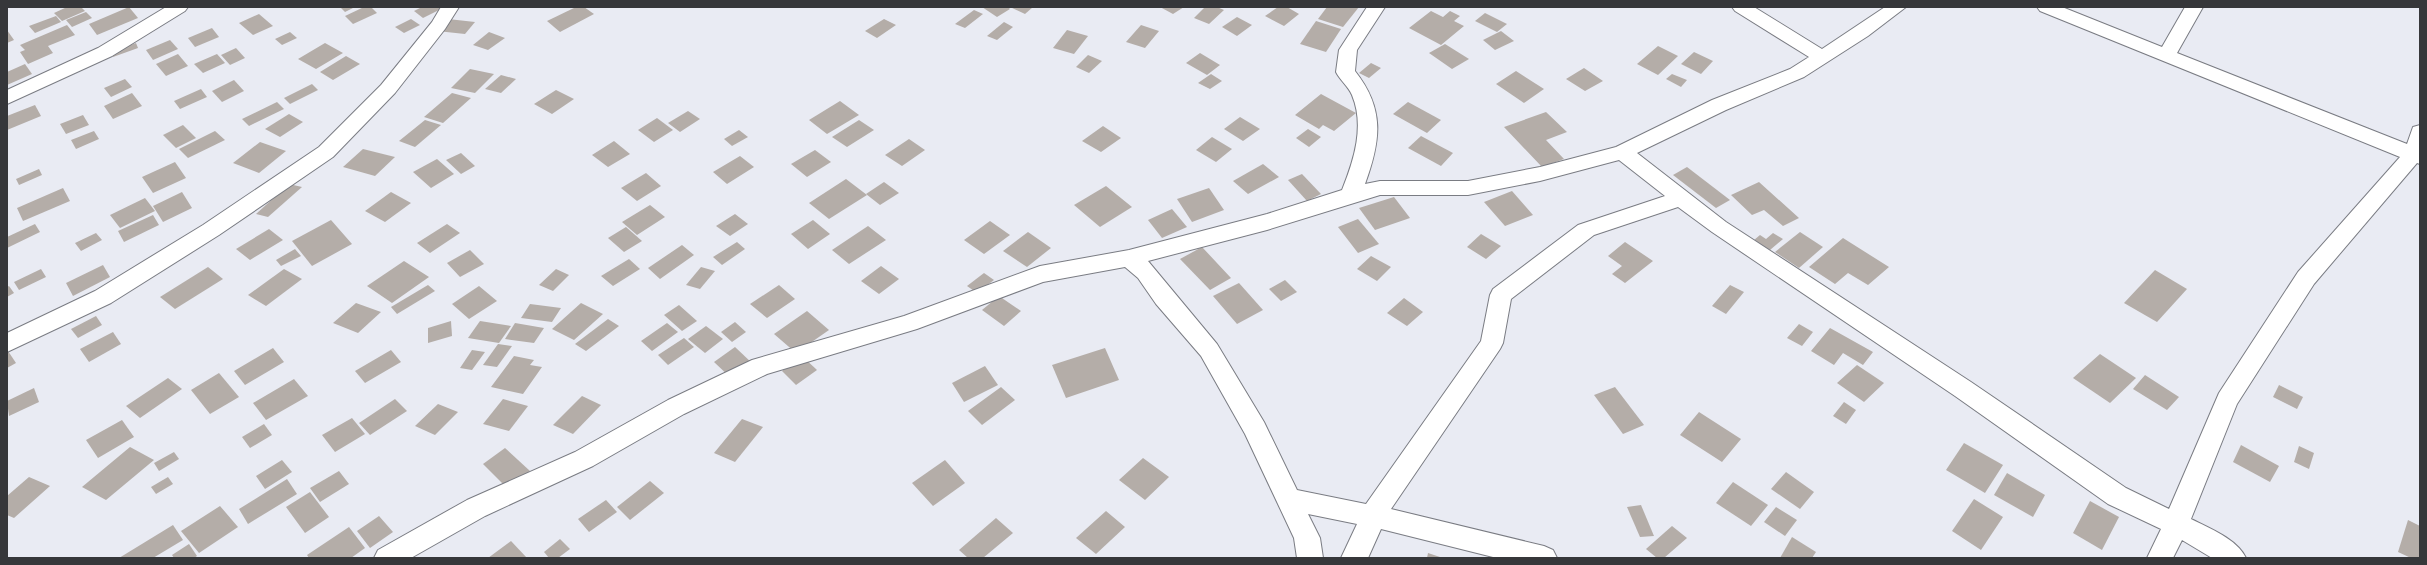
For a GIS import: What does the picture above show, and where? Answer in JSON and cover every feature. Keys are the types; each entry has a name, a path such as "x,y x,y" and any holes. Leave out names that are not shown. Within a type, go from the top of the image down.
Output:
{"street":[{"path":"7,98 105,52 179,7"},
{"path":"7,343 103,297 211,230 326,152 388,89 439,25 450,7"},
{"path":"1351,195 1364,160 1369,122 1361,95 1345,72 1348,50 1376,7"},
{"path":"1741,7 1822,57"},
{"path":"387,558 476,508 584,459 676,407 760,367 909,323 1040,274 1129,258 1267,222 1322,206 1351,195 1380,188 1468,188 1540,174 1622,152 1719,106 1797,73 1897,7"},
{"path":"2046,7 2167,54 2417,156"},
{"path":"2167,54 2194,7"},
{"path":"2160,558 2176,524 2227,400 2306,278 2417,156 2420,132"},
{"path":"1622,152 1719,227 1963,389 2117,496 2206,539 2233,558"},
{"path":"1354,558 1364,539 1372,516 1492,343 1501,295 1586,230 1681,198"},
{"path":"1129,258 1146,272 1164,298 1209,350 1255,429 1307,538 1310,558"},
{"path":"1288,499 1372,516 1544,558"}],"building":[{"path":"67,7 81,7 85,11 62,21 54,13"},
{"path":"129,7 138,18 97,35 89,24"},
{"path":"340,7 355,7 345,12"},
{"path":"364,7 371,7 377,13 353,24 345,16"},
{"path":"422,7 445,7 423,18 414,11"},
{"path":"576,7 584,7 594,14 560,32 547,21"},
{"path":"982,7 1008,7 1010,9 997,17"},
{"path":"1010,7 1033,7 1025,14"},
{"path":"1160,7 1184,7 1173,14"},
{"path":"1205,7 1217,7 1224,10 1209,24 1194,18"},
{"path":"1278,7 1287,7 1299,14 1284,26 1265,16"},
{"path":"1327,7 1359,7 1343,27 1318,19"},
{"path":"974,10 983,14 965,28 955,24"},
{"path":"1431,11 1443,17 1450,11 1460,16 1454,21 1464,26 1441,45 1409,28"},
{"path":"86,12 92,18 72,27 66,20"},
{"path":"1485,13 1507,24 1497,32 1475,21"},
{"path":"259,14 273,26 253,35 239,23"},
{"path":"56,16 61,22 35,33 29,26"},
{"path":"1237,17 1252,25 1237,36 1222,27"},
{"path":"411,19 420,25 404,33 395,27"},
{"path":"448,19 475,22 465,34 437,31"},
{"path":"884,19 896,25 877,38 865,31"},
{"path":"1316,21 1341,29 1326,52 1300,44"},
{"path":"1004,22 1013,27 997,40 987,36"},
{"path":"67,25 75,35 48,46 53,53 28,64 20,52 25,50 20,45"},
{"path":"1141,25 1159,31 1145,48 1126,42"},
{"path":"212,28 219,37 195,47 188,38"},
{"path":"7,30 14,40 7,43"},
{"path":"1067,30 1088,36 1074,54 1053,48"},
{"path":"1501,31 1514,41 1495,50 1483,40"},
{"path":"290,32 297,38 282,45 275,39"},
{"path":"489,32 505,38 488,50 473,45"},
{"path":"170,40 178,49 153,60 146,50"},
{"path":"136,43 138,48 113,57 112,52"},
{"path":"325,43 343,53 316,69 298,59"},
{"path":"1445,44 1469,59 1452,69 1429,53"},
{"path":"1658,46 1678,56 1658,75 1637,64"},
{"path":"236,48 245,58 230,65 221,55"},
{"path":"1694,52 1713,61 1701,74 1681,64"},
{"path":"1200,53 1220,65 1207,75 1186,63"},
{"path":"178,54 188,66 166,76 156,64"},
{"path":"217,54 225,63 203,73 194,64"},
{"path":"1088,55 1102,61 1089,73 1076,67"},
{"path":"346,56 360,64 333,80 320,72"},
{"path":"1371,63 1381,68 1369,78 1359,73"},
{"path":"25,64 32,74 7,85 7,72"},
{"path":"1584,68 1603,81 1585,91 1566,79"},
{"path":"470,69 494,74 475,93 451,88"},
{"path":"1516,71 1544,89 1524,103 1496,84"},
{"path":"1211,74 1222,81 1210,89 1198,83"},
{"path":"1672,74 1687,80 1681,87 1666,79"},
{"path":"501,75 516,79 501,93 485,89"},
{"path":"125,79 132,87 111,97 104,88"},
{"path":"234,80 244,91 222,102 212,91"},
{"path":"312,84 318,90 290,104 284,98"},
{"path":"201,89 207,97 180,109 174,101"},
{"path":"556,90 574,99 552,114 534,104"},
{"path":"132,93 142,106 113,119 104,106"},
{"path":"452,93 471,98 443,123 424,117"},
{"path":"1321,94 1356,113 1334,131 1323,125 1319,129 1295,115"},
{"path":"840,101 859,115 827,134 809,120"},
{"path":"277,102 284,109 249,126 242,119"},
{"path":"1408,102 1441,120 1427,133 1393,114"},
{"path":"35,105 41,116 7,130 7,116"},
{"path":"688,111 700,119 680,132 668,123"},
{"path":"1546,112 1567,132 1546,140 1564,159 1542,167 1504,127"},
{"path":"289,114 303,122 280,137 265,129"},
{"path":"83,115 89,125 66,134 60,124"},
{"path":"1240,117 1260,129 1243,141 1224,129"},
{"path":"657,118 673,130 654,142 638,130"},
{"path":"425,120 441,125 415,147 399,141"},
{"path":"859,120 874,130 847,147 832,137"},
{"path":"183,125 196,138 176,148 163,135"},
{"path":"1103,126 1121,138 1101,152 1082,141"},
{"path":"1308,129 1321,137 1309,147 1296,138"},
{"path":"739,130 748,137 732,146 724,139"},
{"path":"94,131 99,139 76,149 71,140"},
{"path":"215,131 225,140 188,158 179,149"},
{"path":"1421,136 1453,153 1441,166 1408,148"},
{"path":"1212,137 1232,149 1216,162 1196,150"},
{"path":"909,139 925,150 902,166 885,155"},
{"path":"614,141 630,154 608,167 592,155"},
{"path":"260,142 286,151 259,173 233,163"},
{"path":"363,149 395,157 375,176 343,167"},
{"path":"815,150 831,162 807,177 791,164"},
{"path":"461,153 475,166 461,174 446,160"},
{"path":"740,156 754,167 727,184 713,172"},
{"path":"437,159 454,174 431,188 413,172"},
{"path":"175,162 186,178 153,193 142,177"},
{"path":"1263,164 1279,177 1248,194 1233,181"},
{"path":"1687,167 1730,200 1716,208 1673,175"},
{"path":"39,169 42,175 19,185 16,179"},
{"path":"646,173 661,186 637,201 621,188"},
{"path":"1302,174 1321,194 1307,201 1288,180"},
{"path":"846,179 867,195 829,219 809,203"},
{"path":"884,182 899,193 880,205 866,194"},
{"path":"1759,182 1799,218 1783,226 1764,210 1752,215 1731,195"},
{"path":"289,184 302,187 268,217 256,214"},
{"path":"1106,186 1132,207 1100,227 1074,205"},
{"path":"63,188 70,201 23,221 17,208"},
{"path":"1209,188 1224,210 1192,222 1177,199"},
{"path":"1512,191 1533,215 1505,226 1484,202"},
{"path":"182,192 192,208 163,222 153,206"},
{"path":"391,192 411,203 385,222 365,211"},
{"path":"1394,197 1410,218 1375,230 1359,208"},
{"path":"145,198 155,211 120,228 110,215"},
{"path":"650,205 665,217 637,235 622,222"},
{"path":"1172,209 1187,227 1162,238 1148,220"},
{"path":"735,214 748,224 730,236 716,226"},
{"path":"153,215 159,225 124,242 118,231"},
{"path":"1358,219 1379,244 1358,253 1338,227"},
{"path":"331,220 352,244 312,266 292,241"},
{"path":"813,220 830,234 808,249 791,234"},
{"path":"990,221 1010,235 984,254 964,240"},
{"path":"35,224 40,232 7,248 7,237"},
{"path":"447,224 460,233 430,253 417,243"},
{"path":"868,226 886,240 849,264 832,250"},
{"path":"626,227 642,241 624,252 608,238"},
{"path":"269,229 283,240 250,260 236,249"},
{"path":"1028,232 1051,248 1027,267 1003,251"},
{"path":"1800,232 1823,247 1799,268 1775,252"},
{"path":"96,233 102,240 81,251 75,243"},
{"path":"1773,233 1783,239 1770,250 1754,240 1760,235 1766,239"},
{"path":"1481,234 1501,246 1486,259 1467,247"},
{"path":"1843,238 1889,267 1868,285 1848,273 1835,284 1809,267"},
{"path":"737,242 745,249 722,265 713,257"},
{"path":"1625,242 1653,261 1625,283 1612,274 1622,266 1608,256"},
{"path":"682,245 694,255 660,279 648,268"},
{"path":"1202,247 1231,278 1210,290 1180,259"},
{"path":"295,249 301,256 281,266 276,260"},
{"path":"470,250 484,264 460,277 447,263"},
{"path":"1371,256 1391,267 1377,281 1357,269"},
{"path":"629,259 640,269 613,286 601,276"},
{"path":"404,261 429,277 392,303 367,286"},
{"path":"103,265 110,277 73,296 66,283"},
{"path":"881,266 899,279 879,294 861,281"},
{"path":"208,267 223,279 175,309 160,297"},
{"path":"701,267 715,271 700,289 686,285"},
{"path":"41,269 46,277 19,290 14,282"},
{"path":"284,269 302,279 266,306 248,295"},
{"path":"556,269 569,275 553,291 539,285"},
{"path":"2155,270 2187,289 2157,322 2124,303"},
{"path":"984,273 994,280 977,293 967,286"},
{"path":"1285,280 1297,292 1281,301 1269,289"},
{"path":"1239,283 1263,310 1237,324 1213,296"},
{"path":"428,285 435,291 397,314 391,307"},
{"path":"779,285 795,299 767,318 750,304"},
{"path":"1730,285 1744,292 1726,314 1712,306"},
{"path":"9,286 14,293 7,297 7,287"},
{"path":"479,286 497,301 469,319 452,304"},
{"path":"999,296 1021,311 1004,326 982,310"},
{"path":"1404,298 1423,312 1407,326 1387,313"},
{"path":"356,303 381,312 358,333 333,323"},
{"path":"581,303 603,314 574,340 552,329"},
{"path":"530,304 561,308 552,322 521,318"},
{"path":"679,305 697,321 682,331 664,315"},
{"path":"807,311 829,330 796,353 774,334"},
{"path":"96,316 102,325 78,338 71,329"},
{"path":"608,319 619,326 586,351 575,344"},
{"path":"451,321 452,336 428,343 428,328"},
{"path":"480,321 511,326 499,343 468,338"},
{"path":"735,322 746,332 732,342 721,332"},
{"path":"515,323 544,328 534,343 505,339"},
{"path":"667,323 678,332 652,351 641,341"},
{"path":"1799,324 1813,332 1802,346 1787,338"},
{"path":"706,326 723,339 705,353 688,339"},
{"path":"1830,328 1873,352 1863,365 1843,353 1834,365 1811,351"},
{"path":"113,332 121,344 89,362 80,349"},
{"path":"684,338 694,347 668,365 658,355"},
{"path":"498,344 512,346 497,367 483,365"},
{"path":"735,347 753,364 732,379 714,362"},
{"path":"273,348 284,362 245,385 234,371"},
{"path":"1105,348 1119,380 1066,398 1052,365"},
{"path":"391,350 401,362 365,383 355,371"},
{"path":"472,350 485,352 472,370 460,368"},
{"path":"8,351 16,363 7,368 7,352"},
{"path":"2100,354 2136,378 2110,403 2073,378"},
{"path":"514,356 534,360 530,365 542,367 523,394 491,387"},
{"path":"802,356 817,370 796,385 782,371"},
{"path":"1857,365 1884,383 1864,402 1837,383"},
{"path":"985,366 998,385 964,402 952,383"},
{"path":"219,373 239,397 210,414 191,390"},
{"path":"2145,375 2179,397 2167,410 2133,389"},
{"path":"168,378 182,389 140,418 126,406"},
{"path":"294,379 308,396 266,420 253,403"},
{"path":"2279,385 2303,397 2297,409 2273,397"},
{"path":"1001,387 1015,400 982,425 968,411"},
{"path":"1615,387 1644,425 1623,434 1594,395"},
{"path":"34,388 39,402 9,416 7,401"},
{"path":"582,396 601,405 573,434 553,425"},
{"path":"395,399 407,411 370,435 359,423"},
{"path":"503,399 528,406 509,431 483,424"},
{"path":"1844,402 1856,410 1846,424 1833,416"},
{"path":"438,404 458,412 435,435 415,426"},
{"path":"1699,412 1741,439 1722,462 1680,435"},
{"path":"352,418 365,434 335,452 322,435"},
{"path":"742,419 763,427 735,462 714,453"},
{"path":"122,420 134,437 98,458 86,440"},
{"path":"264,424 272,435 250,448 242,437"},
{"path":"1964,443 2003,465 1985,493 1946,470"},
{"path":"2241,445 2279,466 2270,482 2233,462"},
{"path":"2299,446 2314,453 2309,469 2294,462"},
{"path":"130,447 154,460 106,500 82,487"},
{"path":"505,448 530,471 507,488 483,464"},
{"path":"174,452 179,459 159,471 154,463"},
{"path":"1143,458 1169,477 1145,500 1119,480"},
{"path":"282,460 292,472 265,489 256,476"},
{"path":"945,460 965,483 933,506 912,483"},
{"path":"339,471 349,484 320,502 310,488"},
{"path":"1786,472 1814,492 1800,509 1771,489"},
{"path":"2007,473 2045,495 2033,517 1994,495"},
{"path":"29,477 50,486 14,518 7,515 7,496"},
{"path":"168,477 173,484 156,494 151,487"},
{"path":"287,479 297,494 248,524 239,509"},
{"path":"650,481 664,493 630,520 617,507"},
{"path":"1733,482 1768,505 1751,526 1716,503"},
{"path":"310,492 329,517 305,533 286,507"},
{"path":"1974,499 2003,517 1981,550 1952,531"},
{"path":"606,500 617,512 589,532 578,519"},
{"path":"2090,501 2119,517 2102,550 2073,533"},
{"path":"1641,505 1654,536 1640,537 1627,507"},
{"path":"220,506 238,527 199,553 181,531"},
{"path":"1776,507 1797,520 1785,536 1764,522"},
{"path":"1106,511 1125,527 1096,554 1076,538"},
{"path":"379,516 393,532 370,548 357,531"},
{"path":"996,518 1013,533 983,558 968,558 959,550"},
{"path":"2408,520 2420,526 2420,558 2411,558 2398,552"},
{"path":"173,525 183,540 153,558 119,558"},
{"path":"1672,526 1687,538 1664,558 1657,558 1646,549"},
{"path":"349,527 365,548 351,558 309,558 307,555"},
{"path":"1792,537 1816,552 1812,558 1780,558"},
{"path":"560,539 570,549 558,558 549,558 544,552"},
{"path":"511,541 527,558 488,558"},
{"path":"189,544 197,556 194,558 174,558 172,555"},
{"path":"1428,553 1443,558 1427,558"}]}
